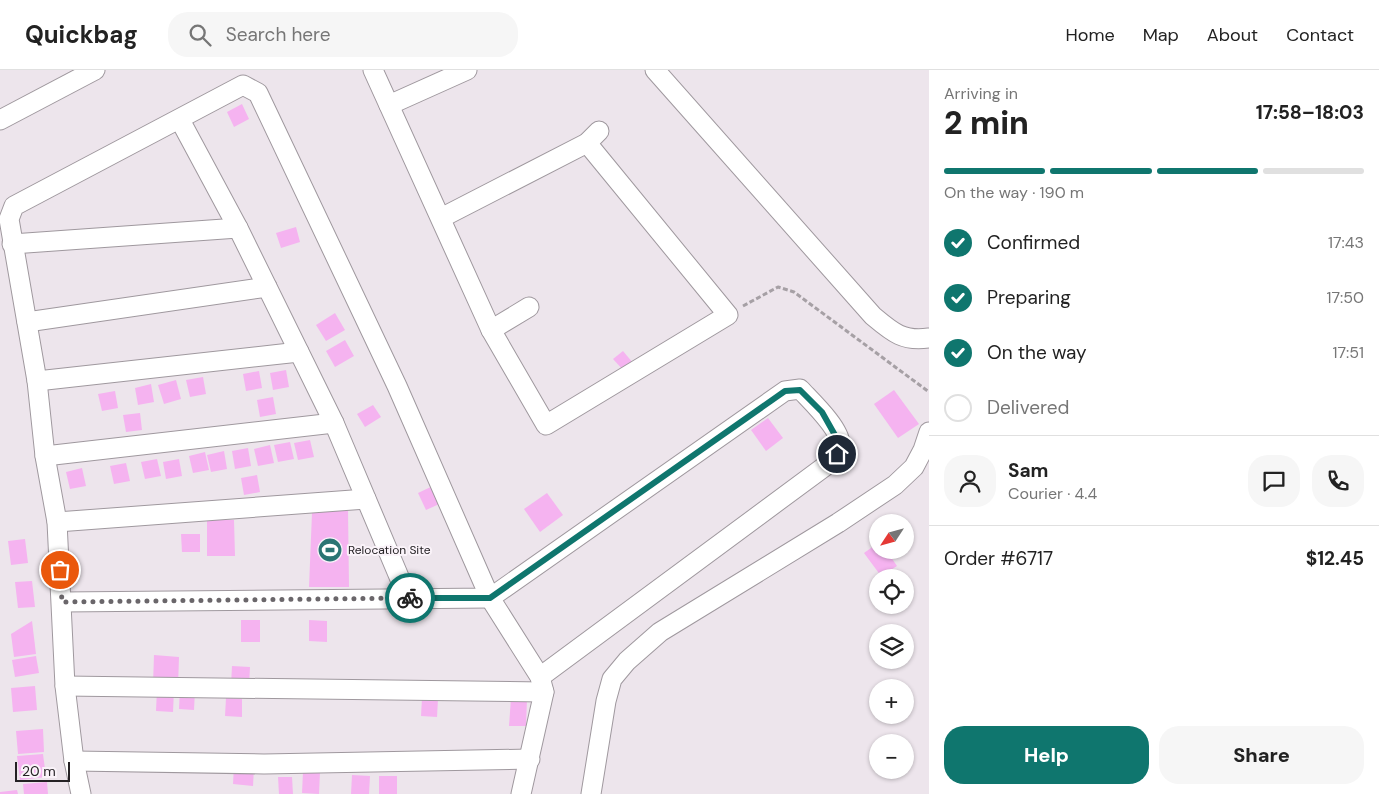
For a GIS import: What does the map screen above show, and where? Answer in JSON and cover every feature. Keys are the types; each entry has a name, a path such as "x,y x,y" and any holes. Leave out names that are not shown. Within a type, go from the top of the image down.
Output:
{"street":[{"path":"0,120 96,70"},
{"path":"373,70 491,330 546,424 728,315 593,137 441,218"},
{"path":"389,105 467,70"},
{"path":"655,70 873,316 902,337 913,340 929,338"},
{"path":"81,794 74,761 65,686 57,522 45,456 37,382 9,219 14,206 180,120 243,85 258,93 397,386 490,598 542,684 530,759 521,794"},
{"path":"180,120 238,228 334,423 408,598"},
{"path":"12,244 238,228"},
{"path":"27,322 267,287"},
{"path":"491,330 530,308"},
{"path":"37,382 299,352"},
{"path":"62,602 490,598 785,391 800,390 822,412 836,432 840,444 837,454 824,466 542,684 65,686"},
{"path":"45,456 334,423"},
{"path":"591,794 606,701 612,679 627,661 660,632 838,523 894,485 914,467 923,450 929,432"},
{"path":"57,522 366,500"},
{"path":"74,761 264,764 530,759"}],"path":[{"path":"728,315 778,287 794,292 929,392"}],"building":[{"path":"242,104 249,119 234,127 227,112"},
{"path":"296,227 300,242 281,248 276,233"},
{"path":"335,313 345,330 326,341 316,325"},
{"path":"345,340 354,356 335,367 326,351"},
{"path":"623,351 633,363 624,371 613,359"},
{"path":"286,370 289,387 273,390 270,373"},
{"path":"259,371 262,388 246,391 243,374"},
{"path":"203,377 206,394 190,397 186,380"},
{"path":"176,380 181,399 164,404 158,385"},
{"path":"151,384 154,402 138,405 135,388"},
{"path":"894,390 919,424 898,438 874,404"},
{"path":"115,391 118,408 102,411 98,394"},
{"path":"273,397 276,414 260,417 257,400"},
{"path":"373,405 381,417 365,427 357,414"},
{"path":"140,413 142,430 126,432 123,415"},
{"path":"768,418 783,438 766,451 751,430"},
{"path":"310,440 314,457 298,460 294,443"},
{"path":"290,442 294,459 278,462 274,445"},
{"path":"270,445 274,463 258,466 254,449"},
{"path":"248,448 251,466 235,469 232,451"},
{"path":"224,451 227,469 211,472 207,455"},
{"path":"205,452 209,470 193,473 189,456"},
{"path":"157,459 161,476 145,479 141,462"},
{"path":"179,459 182,476 166,479 163,462"},
{"path":"126,463 130,481 114,484 110,466"},
{"path":"82,468 86,486 70,489 66,472"},
{"path":"257,475 260,492 244,495 241,478"},
{"path":"437,484 446,501 426,510 418,493"},
{"path":"547,493 563,515 540,532 524,509"},
{"name":"Relocation Site","path":"348,509 349,587 309,587 312,513"},
{"path":"207,520 234,520 235,556 207,556"},
{"path":"181,534 200,534 200,552 182,552"},
{"path":"25,539 28,563 11,565 8,541"},
{"path":"869,549 869,559 892,559 897,566 892,569 876,569 864,553"},
{"path":"32,581 35,607 18,608 15,582"},
{"path":"241,620 260,620 260,642 241,642"},
{"path":"309,620 327,621 327,642 309,641"},
{"path":"32,621 36,654 14,657 11,634"},
{"path":"154,655 179,657 178,687 153,685"},
{"path":"36,656 39,673 15,677 12,660"},
{"path":"232,666 250,667 249,686 231,685"},
{"path":"35,686 37,710 13,712 11,688"},
{"path":"157,689 174,690 173,712 156,711"},
{"path":"180,689 195,690 194,710 179,709"},
{"path":"226,698 242,699 242,717 225,716"},
{"path":"422,698 438,699 437,717 421,716"},
{"path":"511,698 527,699 526,726 509,726"},
{"path":"43,729 44,752 18,754 16,731"},
{"path":"43,754 46,777 20,780 17,756"},
{"path":"234,766 254,767 253,786 233,784"},
{"path":"303,772 320,772 319,794 302,793"},
{"path":"352,775 370,776 369,794 351,794"},
{"path":"379,776 397,776 397,794 379,794"},
{"path":"278,777 292,777 293,794 279,794"},
{"path":"47,782 48,794 24,794 23,784"},
{"path":"17,790 18,794 0,794 0,792"}],"way so far":[{"path":"60,570 62,602 410,598"}],"place":[{"name":"Relocation Site","path":"330,550"}],"route":[{"path":"410,598 490,598 785,391 794,388 800,390 822,412 836,432 840,444 837,454"}]}
